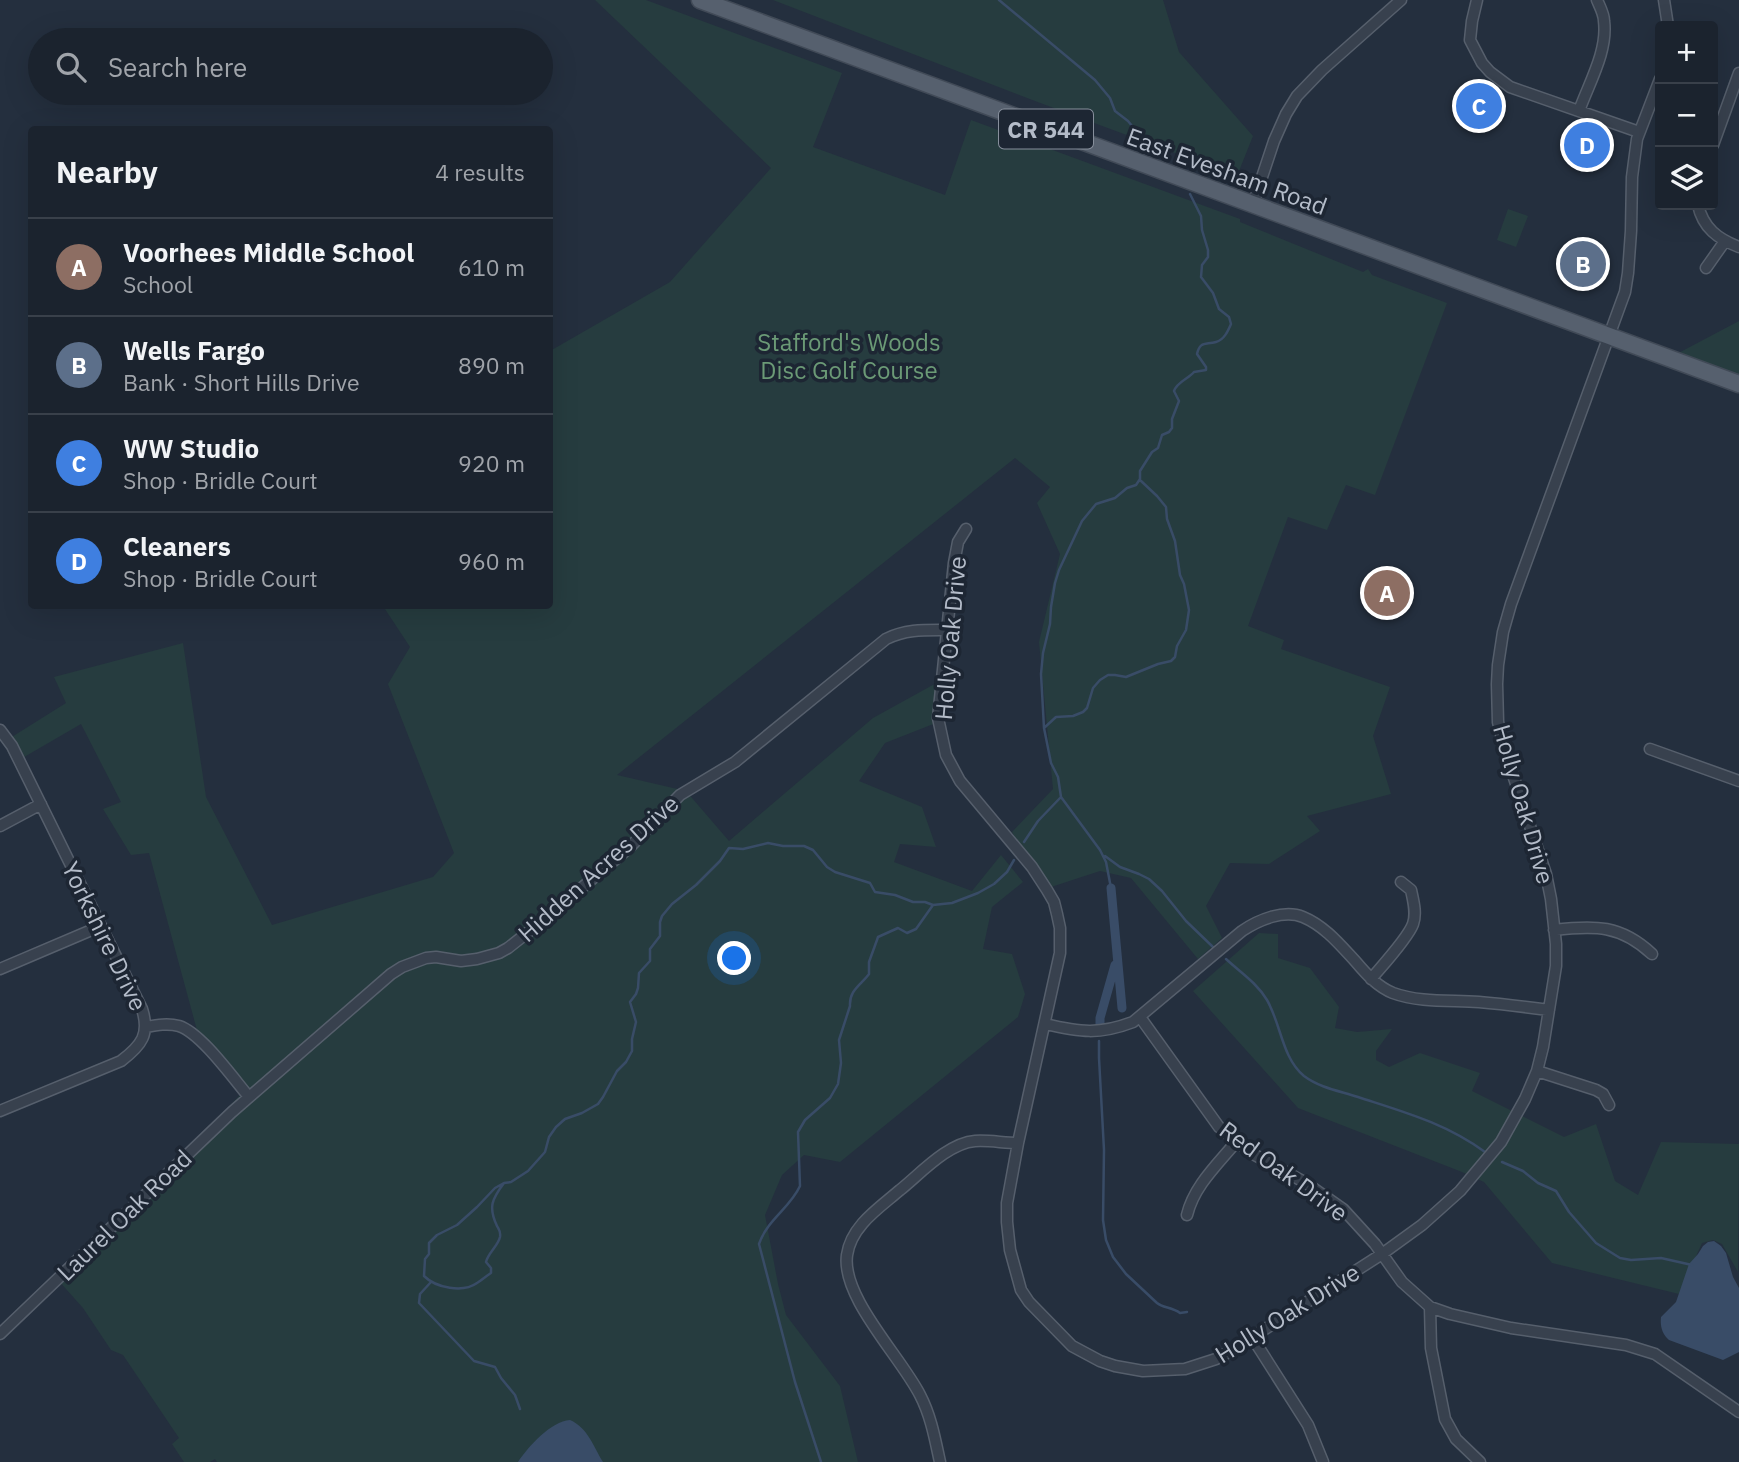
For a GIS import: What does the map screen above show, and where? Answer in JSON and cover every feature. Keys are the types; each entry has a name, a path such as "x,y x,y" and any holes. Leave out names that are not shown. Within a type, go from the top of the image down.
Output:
{"main road":[{"name":"East Evesham Road","path":"700,0 1739,384"}],"street":[{"path":"1253,204 1274,141 1297,96 1322,70 1402,0"},
{"path":"1477,0 1471,40 1482,63 1490,72 1510,87 1639,132"},
{"path":"1579,111 1600,56 1605,34 1604,18 1597,0"},
{"path":"1664,0 1667,21"},
{"path":"1718,131 1739,73"},
{"name":"Holly Oak Drive","path":"966,529 958,542 954,563 938,718 946,755 960,781 1032,867 1054,902 1060,928 1060,954 1007,1203 1010,1250 1015,1270 1021,1290 1029,1302 1072,1346 1115,1366 1143,1371 1185,1369 1216,1359 1382,1254 1422,1225 1460,1191 1485,1162 1512,1124 1537,1071 1556,966 1554,930 1546,874 1504,751 1499,722 1498,665 1511,604 1625,292 1637,139 1658,84"},
{"path":"1700,210 1710,231 1739,247"},
{"path":"1706,268 1725,241"},
{"name":"Hidden Acres Drive","path":"249,1097 402,967 426,958 461,961 477,959 508,948 630,846 680,795 735,762 886,639 911,630 947,630"},
{"name":"Yorkshire Drive","path":"0,730 12,746 142,1009 146,1027 142,1041 121,1061 0,1111"},
{"path":"1650,749 1739,780"},
{"path":"0,826 41,804"},
{"path":"1371,979 1413,923 1415,914 1411,890 1401,882"},
{"path":"1045,1024 1080,1032 1117,1028 1133,1022 1242,931 1254,923 1282,916 1303,917 1326,932 1371,979 1394,993 1411,998 1549,1010"},
{"path":"0,969 101,926"},
{"path":"1554,930 1584,927 1612,930 1629,936 1652,954"},
{"name":"Red Oak Drive","path":"1140,1017 1219,1127 1253,1154 1306,1183 1343,1209 1361,1227 1402,1282 1430,1307"},
{"path":"146,1027 169,1024 190,1031 249,1097"},
{"path":"1537,1071 1596,1090 1603,1094 1609,1105"},
{"name":"Laurel Oak Road","path":"0,1334 249,1097"},
{"path":"940,1462 928,1413 920,1395 852,1289 847,1273 850,1243 862,1224 874,1212 943,1154 974,1141 1018,1143"},
{"path":"1187,1215 1199,1187 1236,1142"},
{"path":"1480,1462 1456,1439 1445,1419 1431,1348 1430,1307 1511,1328 1626,1345 1655,1354 1739,1412"},
{"path":"1252,1337 1308,1425 1323,1462"}],"green space":[{"name":"Stafford's Woods Disc Golf Course","path":"595,0 646,0 842,73 813,147 945,195 971,120 1240,219 1240,222 1363,272 1368,269 1372,275 1447,303 1375,495 1346,485 1327,530 1288,517 1248,626 1284,640 1281,649 1390,687 1373,736 1391,794 1307,816 1320,831 1269,864 1230,863 1206,906 1222,938 1198,959 1131,878 1100,871 1045,889 1012,832 1053,789 1039,642 1060,554 1037,503 1050,487 1015,458 617,775 686,791 729,841 873,718 940,681 941,721 885,743 859,781 922,807 936,847 900,844 894,862 972,891 1001,855 1023,882 992,907 983,949 1012,954 1025,994 1018,1017 840,1162 804,1155 782,1175 765,1215 786,1315 840,1386 858,1462 217,1462 215,1459 210,1462 184,1462 172,1444 179,1438 123,1355 111,1350 83,1308 58,1280 245,1090 198,1034 149,853 131,855 103,809 121,802 81,724 19,760 7,740 66,703 54,677 183,643 206,797 272,925 433,877 454,853 388,684 410,647 385,609 553,609 553,349 670,282 771,168"},
{"path":"773,0 1163,0 1179,52 1253,136 1237,176"},
{"path":"1508,209 1528,216 1516,247 1497,240"},
{"path":"1739,321 1739,384 1669,358"},
{"path":"1259,933 1278,934 1278,958 1310,968 1339,1007 1335,1028 1357,1032 1392,1029 1376,1051 1376,1060 1389,1067 1420,1053 1480,1073 1472,1091 1564,1137 1596,1124 1615,1181 1638,1195 1661,1142 1739,1144 1738,1272 1722,1244 1713,1240 1702,1243 1679,1294 1552,1263 1484,1182 1298,1108 1193,991"}],"water":[{"path":"1714,1241 1726,1253 1739,1288 1739,1352 1723,1360 1669,1340 1661,1324 1661,1317 1676,1302 1689,1264 1703,1246"},
{"path":"570,1420 586,1433 603,1462 518,1462 548,1430"}],"waterway":[{"path":"999,0 1095,80 1110,98 1115,111 1165,159"},
{"path":"1111,888 1106,862 1061,797 1058,777 1051,763 1044,728 1041,674 1043,653 1055,583 1082,521 1096,504 1115,498 1127,488 1136,485 1140,479 1140,471 1152,452 1158,448 1162,435 1172,428 1172,419 1179,401 1175,388 1194,372 1206,370 1197,354 1200,347 1221,339 1231,324 1201,277 1208,250 1201,216 1190,194"},
{"path":"1044,728 1056,717 1073,716 1083,712 1087,708 1093,688 1108,675 1126,677 1171,661 1186,630 1189,610 1166,507 1140,480"},
{"path":"1024,842 1038,821 1061,797"},
{"path":"504,1183 493,1203 494,1219 500,1235 486,1262 491,1273 464,1288 435,1284 424,1276 429,1243 437,1235 457,1225 495,1188 504,1183 511,1182 528,1171 545,1152 549,1137 556,1127 565,1119 598,1104 603,1097 632,1051 636,1022 630,1002 638,988 639,973 650,961 650,949 660,936 662,916 720,861 729,848 743,849 768,843 804,846 813,850 827,867 870,883 875,892 933,905 952,903 978,893 994,884 1007,872 1014,860"},
{"path":"1105,856 1120,867 1149,879 1213,947"},
{"path":"1111,888 1122,1008"},
{"path":"821,1462 795,1382 759,1244 767,1228 791,1201 800,1186 798,1132 805,1120 830,1098 838,1084 841,1063 839,1040 851,996 869,974 869,962 878,937 898,928 907,933 916,929 933,905"},
{"path":"1226,959 1263,994 1272,1009 1286,1050 1304,1076 1323,1086 1424,1119 1455,1133 1485,1152"},
{"path":"1100,1024 1115,965"},
{"path":"1099,1041 1104,1150 1103,1220 1106,1240 1113,1257 1126,1274 1157,1303 1180,1313 1187,1312"},
{"path":"1502,1162 1556,1191 1569,1212 1596,1243 1620,1258 1661,1258 1692,1265"},
{"path":"431,1282 420,1294 419,1303 474,1361 495,1367 515,1395 520,1409"}],"place":[{"name":"WW Studio","path":"1479,106"},
{"name":"Cleaners","path":"1587,145"},
{"name":"Wells Fargo","path":"1583,264"},
{"name":"Voorhees Middle School","path":"1387,593"}]}
